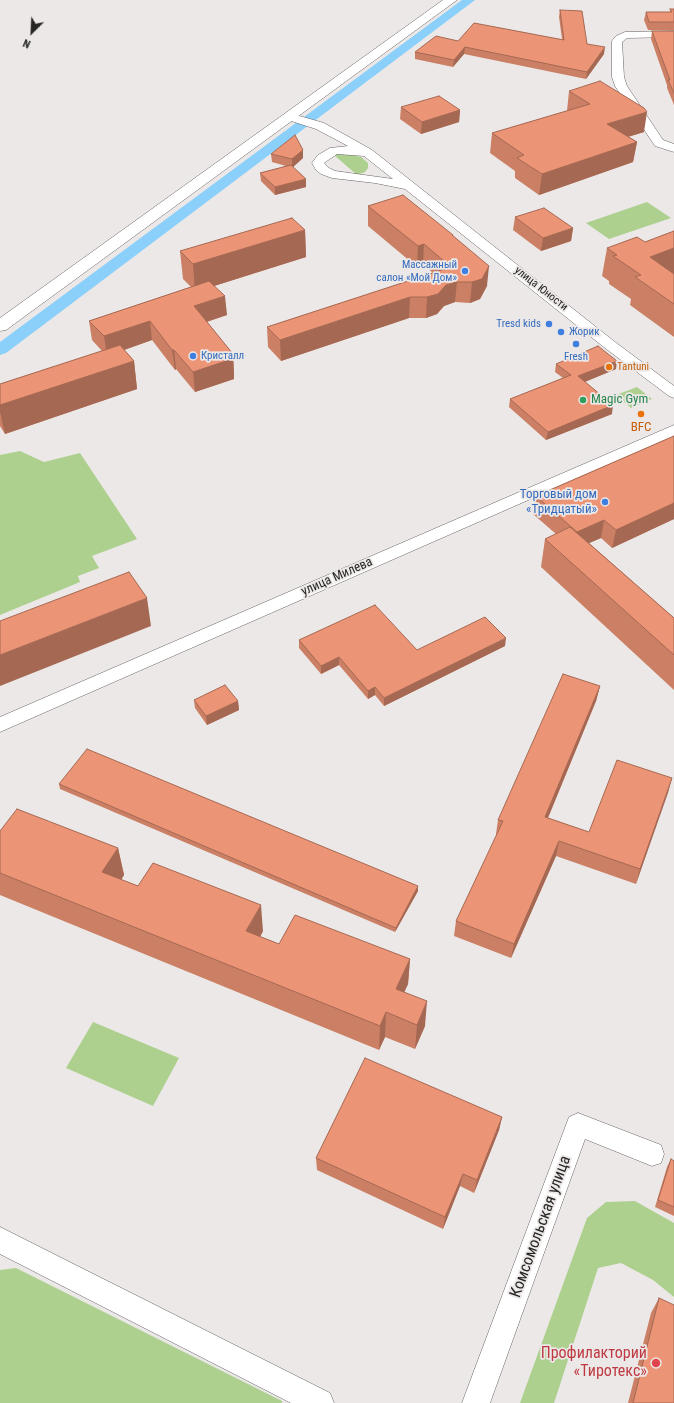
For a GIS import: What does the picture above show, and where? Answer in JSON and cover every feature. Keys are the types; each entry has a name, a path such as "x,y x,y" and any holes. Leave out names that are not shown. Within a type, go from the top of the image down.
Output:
{"street":[{"path":"0,326 291,118 451,0"},
{"path":"674,34 626,35 617,41 618,77 621,86 659,143 674,148"},
{"name":"улица Юности","path":"291,118 317,125 368,153 408,186 674,393"},
{"path":"368,153 347,150 334,151 322,158 318,163 325,171 332,174 375,178 408,186"},
{"name":"улица Милева","path":"0,724 674,430"},
{"name":"Комсомольская улица","path":"476,1403 578,1124 652,1154"},
{"path":"0,1240 320,1403"}],"green space":[{"path":"341,153 361,157 368,163 368,168 365,172 357,175 334,155"},
{"path":"647,202 671,218 609,239 586,223"},
{"path":"637,387 652,399 631,408 616,395"},
{"path":"20,451 44,462 80,453 137,539 92,556 99,568 78,576 80,582 0,615 0,455"},
{"path":"93,1022 179,1058 153,1106 66,1068"},
{"path":"635,1201 674,1223 674,1297 653,1280 621,1263 598,1268 554,1403 520,1403 587,1218 606,1202"},
{"path":"16,1268 282,1401 282,1403 0,1403 0,1270"}],"building":[{"path":"670,9 674,9 674,22 649,22 646,12 672,12"},
{"path":"560,10 582,11 587,44 605,47 587,72 465,47 454,60 415,52 436,36 458,41 474,23 564,40"},
{"path":"652,31 674,31 674,93 668,80 670,80"},
{"path":"600,81 644,108 647,112 607,124 637,142 542,174 517,158 524,155 492,133 590,104 569,91"},
{"path":"439,96 460,110 422,122 401,107"},
{"path":"295,135 303,150 292,159 271,154"},
{"path":"291,165 306,179 275,187 260,173"},
{"path":"403,195 489,266 482,279 472,282 457,282 446,285 438,294 427,297 410,297 280,340 267,327 451,267 424,244 418,246 368,206"},
{"path":"544,208 573,228 543,238 515,217"},
{"path":"292,218 305,230 193,264 180,251"},
{"path":"674,231 674,248 650,257 674,274 674,304 635,277 641,275 613,256 617,255 607,248 637,237 645,242"},
{"path":"209,281 225,296 194,306 233,354 229,355 232,359 193,372 174,350 172,350 150,321 104,336 89,321"},
{"path":"120,345 134,361 0,405 0,384"},
{"path":"598,346 617,361 578,376 613,405 548,432 510,399 571,375 556,364"},
{"path":"674,436 674,503 616,530 604,520 577,532 536,496"},
{"path":"570,527 674,618 674,655 545,539"},
{"path":"129,572 147,598 0,655 0,621"},
{"path":"375,605 417,650 485,617 506,638 384,698 375,687 368,691 339,657 321,666 299,640"},
{"path":"563,674 600,686 545,817 589,832 617,760 672,778 640,869 559,841 514,944 456,921 503,821 498,820"},
{"path":"225,685 238,701 206,716 194,700"},
{"path":"87,749 418,886 396,928 59,784"},
{"path":"17,809 118,848 102,872 138,886 153,863 261,905 246,931 279,944 295,915 410,959 396,989 427,1001 417,1025 386,1012 380,1026 0,873 0,831"},
{"path":"365,1058 502,1117 477,1180 463,1174 445,1217 316,1158"},
{"path":"671,1159 674,1161 674,1207 658,1200"},
{"name":"Профилакторий «Тиротекс»","path":"659,1298 674,1305 674,1403 633,1403"}],"waterway":[{"path":"0,350 469,0"}],"place":[{"name":"Массажный салон «Мой Дом»","path":"465,271"},
{"name":"Tresd kids","path":"549,324"},
{"name":"Жорик","path":"561,332"},
{"name":"Fresh","path":"576,344"},
{"name":"Кристалл","path":"193,356"},
{"name":"Tantuni","path":"609,367"},
{"name":"Magic Gym","path":"583,400"},
{"name":"BFC","path":"641,414"},
{"name":"Торговый дом «Тридцатый»","path":"605,502"},
{"name":"Профилакторий «Тиротекс»","path":"656,1363"}]}
